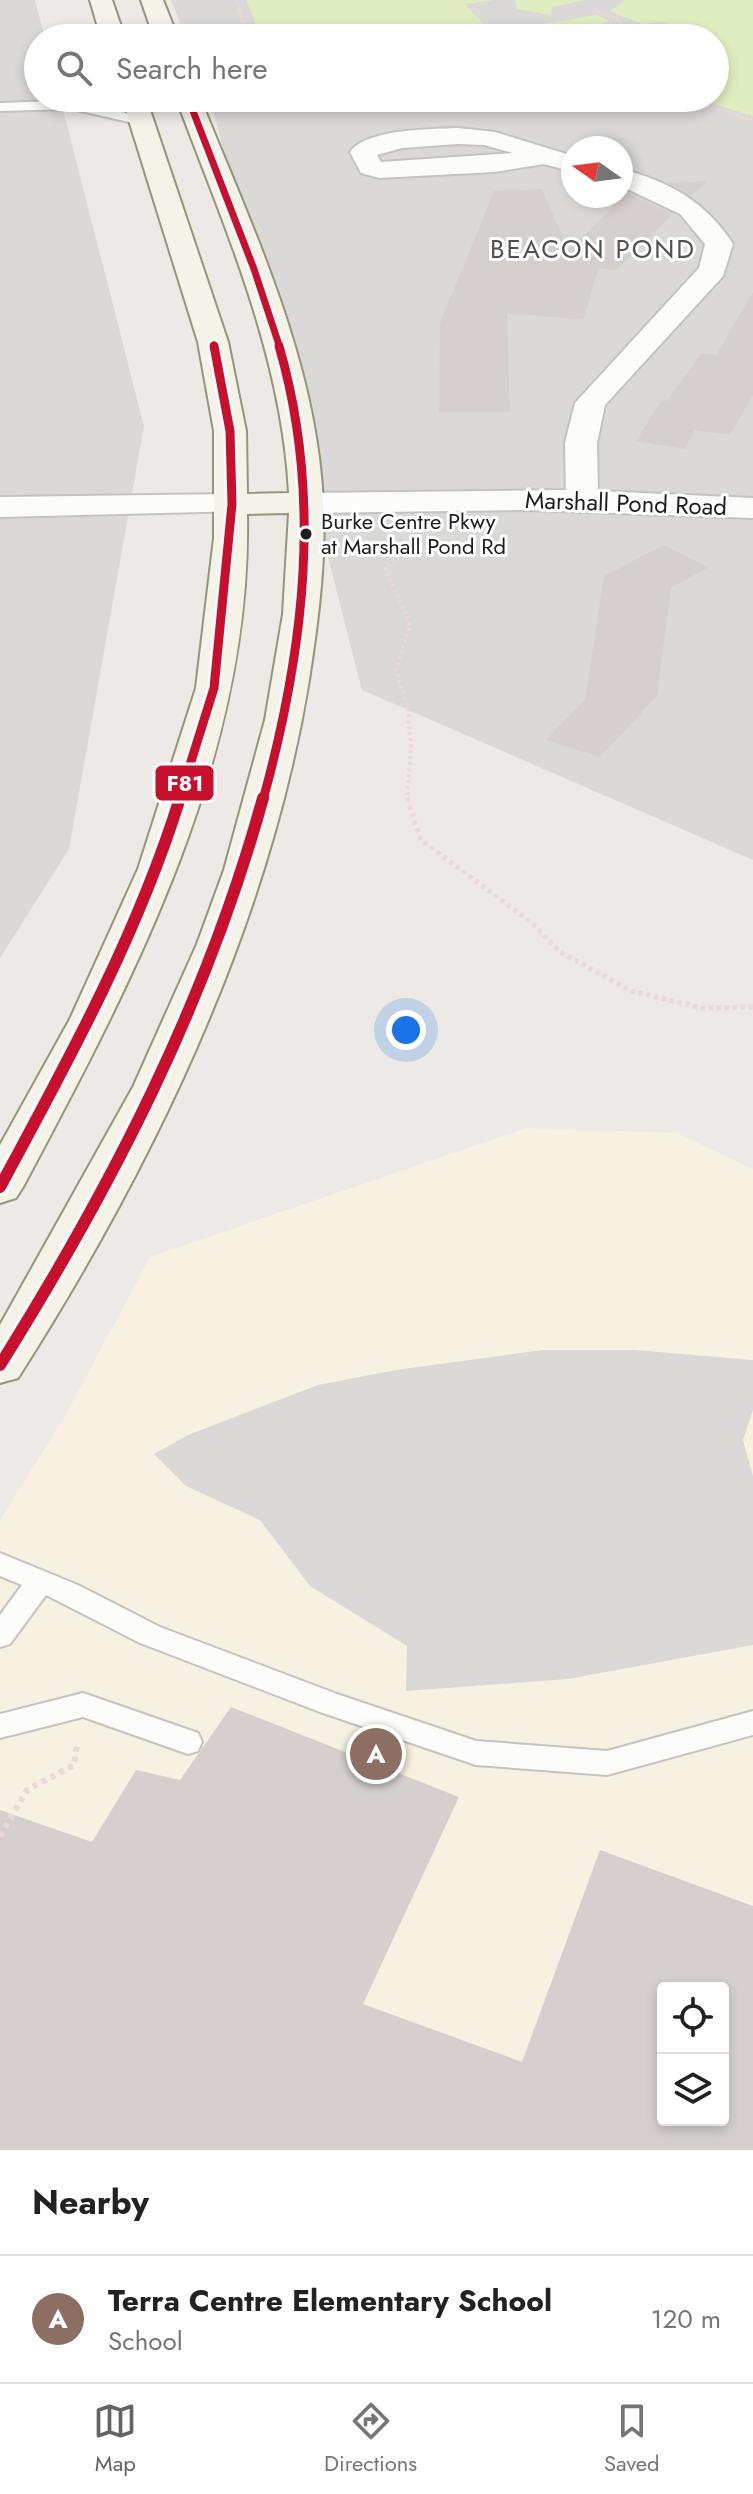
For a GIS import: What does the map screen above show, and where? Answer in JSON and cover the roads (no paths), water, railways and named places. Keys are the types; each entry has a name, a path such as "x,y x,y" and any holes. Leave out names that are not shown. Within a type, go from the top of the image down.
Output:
{"main road":[{"path":"101,0 109,24"},
{"path":"152,0 161,24"},
{"path":"0,1187 91,1019 158,869 214,688 232,504 230,431 213,342 139,112"},
{"path":"0,1365 132,1137 194,1007 248,864 286,719 302,601 307,503 297,420 268,309 193,112"},
{"path":"232,504 307,503"}],"street":[{"path":"541,157 494,164 379,170 370,167 363,152 371,145 388,142 474,136 561,161"},
{"path":"582,500 581,443 590,403 713,270 719,244 697,212 679,199 633,182"},
{"name":"Marshall Pond Road","path":"307,503 582,500 753,508"},
{"path":"0,507 232,504"}],"lane":[{"path":"0,107 24,105"},
{"path":"0,1564 150,1635 330,1704 476,1753 607,1763 753,1723"},
{"path":"0,1636 41,1581"},
{"path":"0,1726 83,1705 188,1742"}],"place":[{"name":"Burke Centre Pkwy at Marshall Pond Rd","path":"306,534"},
{"name":"Terra Centre Elementary School","path":"376,1754"}],"district":[{"name":"BEACON POND","path":"593,249"}]}
